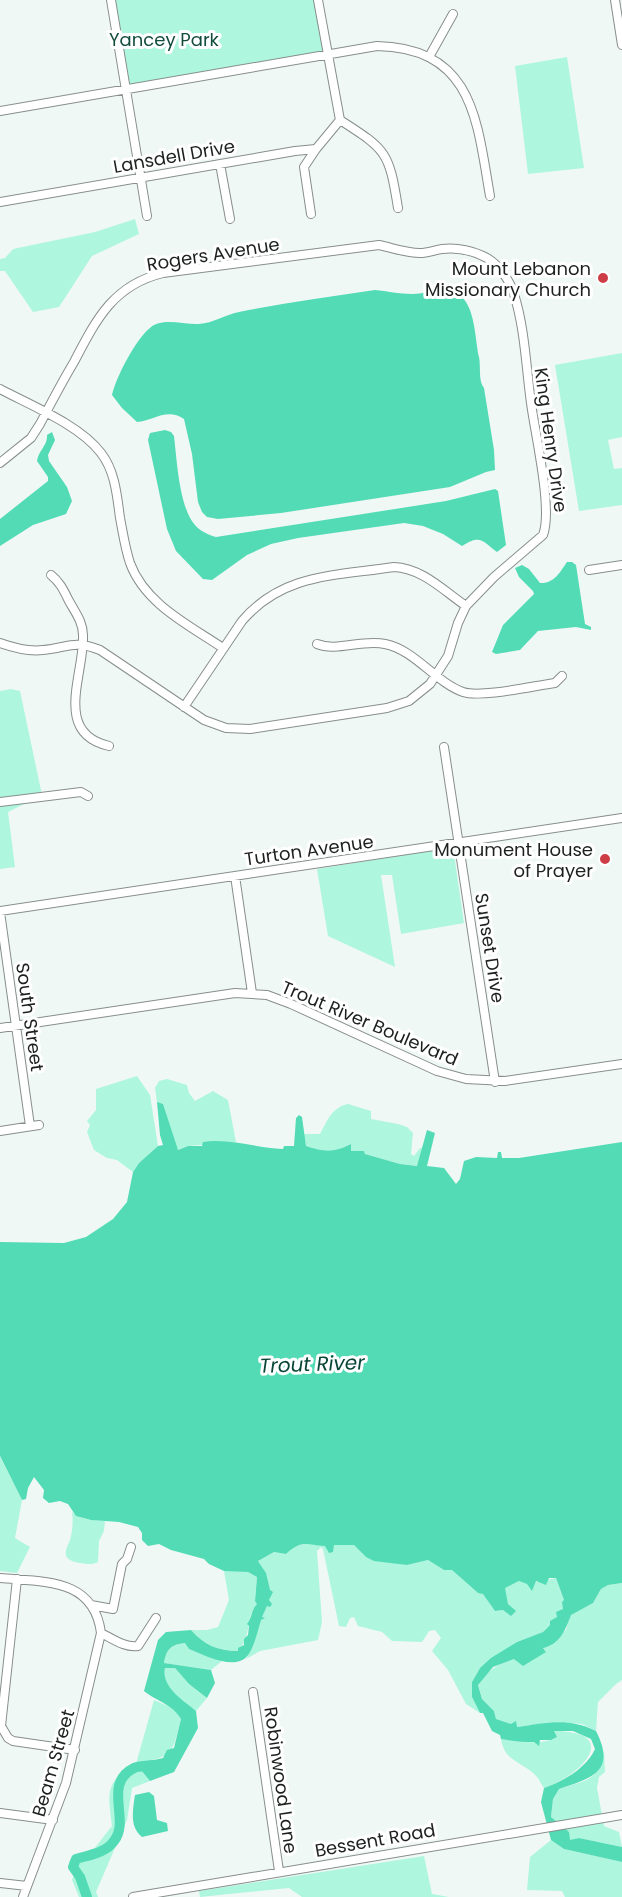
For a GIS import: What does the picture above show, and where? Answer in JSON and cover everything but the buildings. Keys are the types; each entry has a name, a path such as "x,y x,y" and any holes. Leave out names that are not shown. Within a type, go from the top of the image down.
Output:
{"street":[{"path":"111,0 147,216"},
{"path":"318,0 340,120 378,146 386,157 392,172 398,208"},
{"path":"616,0 622,45"},
{"path":"429,57 453,14"},
{"path":"0,111 328,54 388,46 429,57 453,76 468,98 477,122 490,196"},
{"path":"311,214 304,167 340,120"},
{"name":"Lansdell Drive","path":"0,202 295,151 316,150"},
{"path":"220,164 230,219"},
{"name":"Rogers Avenue","path":"0,463 31,438 101,312 127,288 154,275 379,245 422,253 444,248 462,249 487,258 501,271 510,284"},
{"name":"King Henry Drive","path":"466,606 494,577 543,535 547,525 520,321 510,284"},
{"path":"0,389 79,432 91,441 108,464 115,485 125,546 131,565 150,595 164,608 224,648"},
{"path":"589,570 622,565"},
{"path":"0,643 32,651 69,644 83,644 100,650 184,707 215,725 250,729 397,705 420,693 437,674 448,656 466,606 420,574 404,567 310,580 285,587 260,602 242,621 184,707"},
{"path":"51,575 58,580 82,628 83,644 75,702 77,720 89,738 98,744 109,746"},
{"path":"317,644 325,647 363,642 385,644 402,650 463,692 478,694 555,683 562,676"},
{"name":"Sunset Drive","path":"444,747 495,1082"},
{"path":"0,802 81,792 88,796"},
{"name":"Turton Avenue","path":"0,911 622,818"},
{"path":"235,876 252,993"},
{"name":"South Street","path":"0,911 16,1026 35,1126 0,1131"},
{"name":"Trout River Boulevard","path":"0,1028 211,996 252,993 291,1004 437,1071 466,1079 495,1082 622,1064"},
{"path":"92,1605 113,1609 122,1564 127,1559 131,1547"},
{"path":"0,1578 69,1587 92,1605 98,1617 101,1633 122,1643 138,1646 156,1618"},
{"path":"18,1580 1,1726 8,1738 13,1741 75,1750"},
{"name":"Beam Street","path":"23,1897 66,1783 101,1633"},
{"name":"Robinwood Lane","path":"253,1692 279,1871"},
{"path":"0,1813 53,1820"},
{"name":"Bessent Road","path":"133,1897 622,1815"},
{"path":"0,1883 27,1886"}],"green space":[{"name":"Yancey Park","path":"115,0 315,0 323,52 128,85"},
{"path":"567,57 584,168 528,174 515,66"},
{"path":"135,219 139,234 92,256 59,307 33,312 5,271 0,271 0,259 5,258 13,249 95,232"},
{"path":"622,353 622,437 608,440 614,469 622,468 622,505 579,511 555,365"},
{"path":"11,689 20,691 42,795 8,812 15,867 0,869 0,691"},
{"path":"453,847 464,923 401,934 392,875 381,875 395,967 328,936 317,869"},
{"path":"137,1076 150,1095 158,1146 139,1163 133,1172 117,1160 107,1158 94,1150 87,1132 90,1125 87,1121 96,1110 96,1089"},
{"path":"167,1079 187,1085 195,1101 213,1091 228,1100 236,1142 188,1146 177,1150 163,1105 157,1102 155,1088 159,1081"},
{"path":"348,1104 371,1111 371,1119 407,1127 413,1133 411,1154 414,1156 422,1148 418,1166 400,1164 365,1154 364,1151 350,1151 350,1144 329,1151 306,1146 304,1134 320,1134 334,1111"},
{"path":"0,1457 22,1500 15,1538 30,1547 17,1573 0,1571"},
{"path":"72,1512 83,1518 105,1521 104,1531 99,1541 98,1562 80,1563 66,1556 72,1530"},
{"path":"309,1543 354,1545 366,1557 407,1565 428,1560 444,1570 452,1570 478,1593 483,1593 495,1611 503,1610 511,1615 504,1588 519,1581 527,1584 556,1578 564,1600 563,1609 543,1632 517,1642 480,1668 472,1682 472,1697 480,1713 466,1704 448,1670 432,1651 441,1638 435,1630 429,1631 422,1642 392,1641 382,1632 358,1626 354,1617 350,1618 346,1627 339,1626 321,1547 317,1551 322,1622 318,1640 260,1651 246,1659 262,1615 270,1603 266,1577 258,1561 274,1552 286,1554 295,1546"},
{"path":"224,1571 248,1572 257,1577 255,1600 257,1604 251,1615 245,1640 238,1651 212,1646 201,1640 191,1630 218,1627 229,1600"},
{"path":"622,1583 622,1680 598,1702 596,1731 582,1724 557,1722 516,1727 496,1719 494,1711 482,1699 478,1684 484,1676 508,1661 546,1651 543,1648 566,1630 570,1615 593,1603 601,1589 608,1585"},
{"path":"186,1643 189,1649 222,1661 211,1670 164,1663 170,1648"},
{"path":"165,1667 175,1668 189,1684 207,1698 196,1711 169,1687 164,1674"},
{"path":"154,1700 175,1709 181,1719 173,1747 164,1756 136,1764"},
{"path":"553,1731 574,1733 586,1738 591,1745 583,1764 559,1782 544,1788 531,1771 506,1753 501,1739 545,1741 557,1737"},
{"path":"604,1751 605,1772 599,1777 597,1788 604,1826 619,1832 622,1847 579,1838 570,1841 551,1817 553,1799 559,1789 584,1781 594,1774"},
{"path":"136,1764 150,1781 132,1788 127,1820 96,1892 98,1897 79,1897 72,1880 74,1875 69,1862 74,1855 94,1849 112,1826 110,1789 118,1776"},
{"path":"551,1840 564,1849 622,1862 622,1897 565,1897 562,1891 527,1890 530,1857"},
{"path":"424,1856 432,1894 449,1897 302,1897 289,1888 200,1897 199,1891"}],"water":[{"path":"375,290 412,294 444,290 462,297 468,305 472,315 480,361 480,377 484,388 494,450 495,470 450,487 281,513 218,519 207,517 198,502 192,454 184,419 166,414 137,422 112,395 133,349 145,333 155,325 167,322 204,323 239,312"},
{"path":"165,430 174,436 185,507 195,525 213,536 446,501 495,489 498,491 506,545 497,552 481,540 473,540 462,546 443,534 423,526 404,523 271,544 247,555 212,580 203,579 176,551 167,529 148,440 150,433"},
{"path":"52,432 55,440 48,455 49,461 67,487 72,501 66,514 33,525 0,546 0,519 48,481 48,477 37,461 47,435"},
{"path":"567,562 576,565 585,624 591,627 591,630 576,627 538,631 520,650 496,654 492,652 503,625 534,594 519,577 515,568 522,565 529,569 540,583 545,583 556,577"},
{"name":"Trout River","path":"157,1102 163,1104 178,1150 188,1146 202,1146 203,1142 213,1141 283,1149 284,1146 294,1146 296,1118 299,1115 302,1117 306,1146 329,1151 351,1144 351,1151 364,1151 365,1154 400,1164 417,1166 427,1130 435,1133 427,1166 444,1168 456,1184 460,1179 464,1161 476,1157 497,1158 498,1152 501,1152 502,1158 519,1158 622,1142 622,1583 608,1585 601,1589 593,1603 571,1615 558,1640 543,1648 546,1652 523,1666 514,1659 493,1667 478,1685 482,1699 494,1711 496,1719 511,1724 516,1721 517,1727 566,1723 596,1731 604,1756 602,1764 590,1777 559,1789 553,1799 551,1817 569,1832 570,1840 579,1838 622,1847 622,1862 564,1849 551,1840 541,1802 544,1788 566,1778 591,1756 595,1749 591,1739 573,1731 554,1731 557,1737 551,1740 540,1740 539,1746 534,1742 501,1739 500,1735 492,1731 472,1697 472,1682 480,1668 491,1658 517,1642 543,1632 550,1625 550,1621 557,1617 556,1612 563,1609 564,1600 556,1578 549,1578 546,1585 536,1581 532,1591 527,1584 519,1581 505,1588 508,1604 516,1611 511,1616 503,1610 495,1611 483,1594 478,1593 452,1570 444,1570 428,1560 407,1565 374,1561 366,1557 354,1545 334,1545 333,1552 329,1553 325,1546 305,1544 296,1546 286,1554 274,1552 258,1561 266,1573 270,1590 273,1592 269,1600 272,1604 270,1607 267,1606 262,1617 265,1618 261,1620 253,1645 245,1658 238,1662 221,1661 189,1649 185,1643 173,1646 168,1651 164,1663 211,1670 215,1683 207,1698 189,1684 175,1668 165,1668 166,1681 170,1687 179,1698 196,1711 198,1728 174,1772 150,1781 136,1764 163,1758 167,1750 174,1748 181,1719 169,1706 144,1691 158,1640 166,1632 191,1630 201,1640 212,1646 238,1651 238,1648 244,1645 244,1639 248,1635 249,1626 247,1624 257,1604 255,1601 257,1577 248,1572 224,1571 204,1559 171,1550 159,1544 148,1546 142,1540 142,1533 138,1527 76,1516 68,1504 60,1501 49,1503 43,1498 44,1490 34,1477 28,1488 26,1499 22,1500 0,1456 0,1242 64,1243 86,1237 113,1219 127,1202 133,1172 139,1163 158,1146 163,1145"},
{"path":"149,1792 154,1796 157,1820 167,1823 168,1831 142,1837 134,1823 135,1795"}],"waterway":[{"path":"87,1897 80,1877 73,1867 76,1859 92,1855 111,1845 120,1823 118,1793 120,1783 125,1775 134,1768 153,1765"}],"place":[{"name":"Mount Lebanon Missionary Church","path":"603,278"},
{"name":"Monument House of Prayer","path":"605,859"}]}
